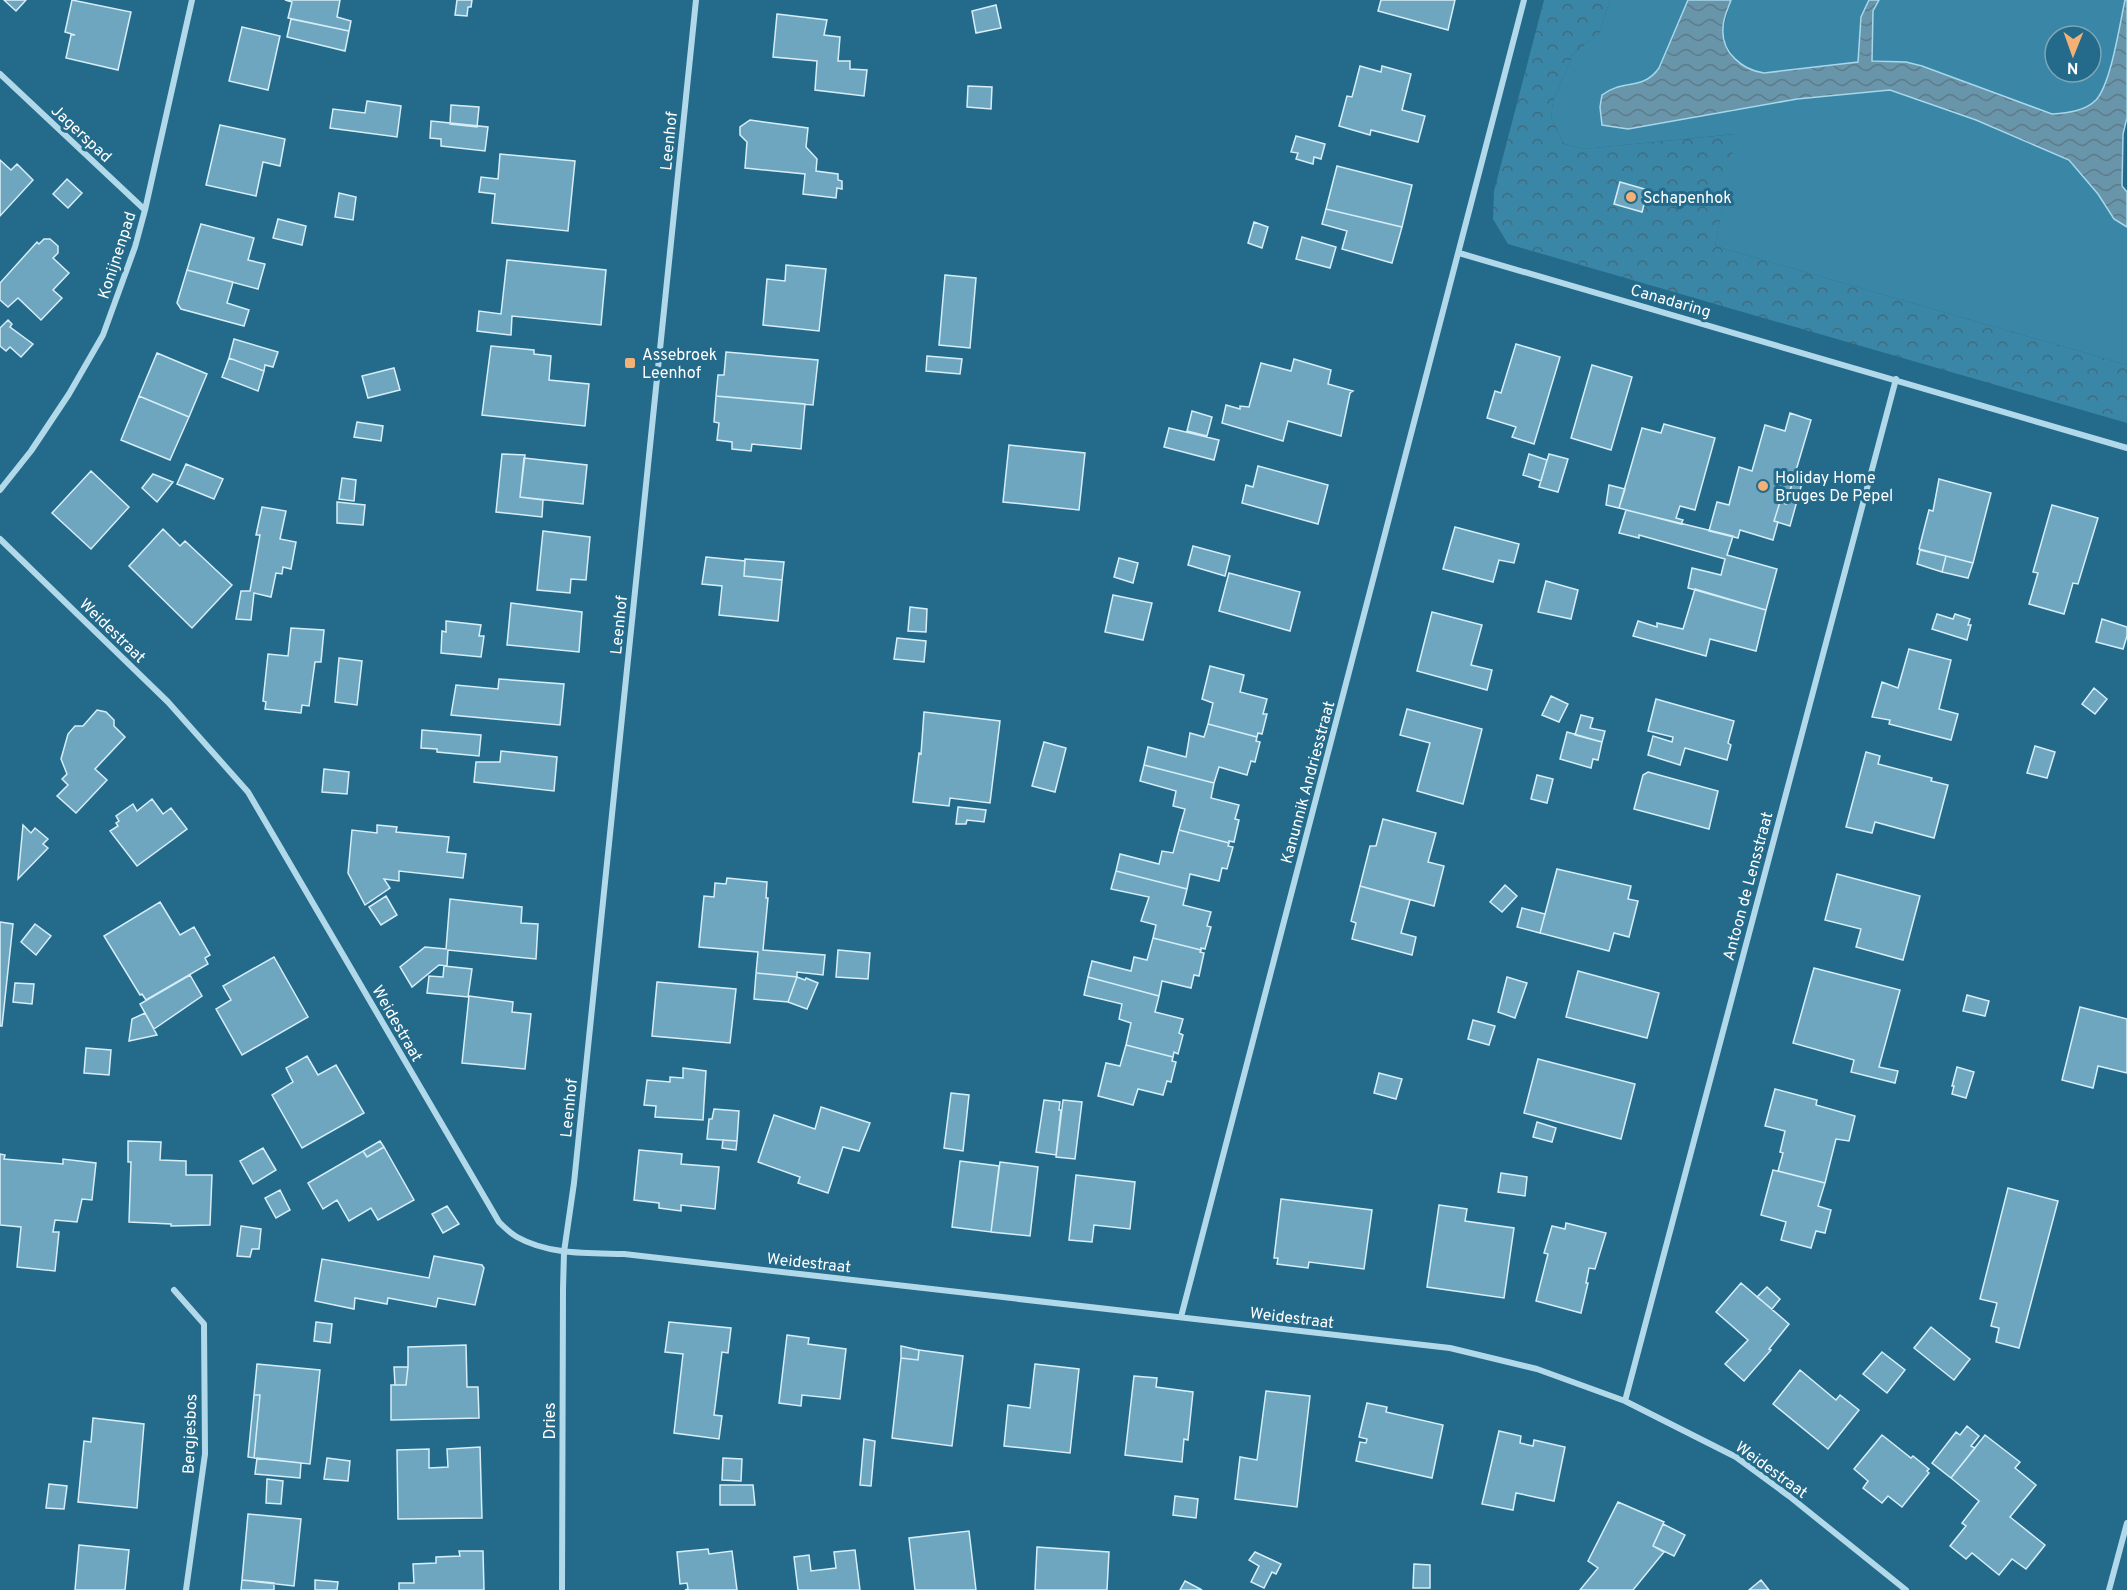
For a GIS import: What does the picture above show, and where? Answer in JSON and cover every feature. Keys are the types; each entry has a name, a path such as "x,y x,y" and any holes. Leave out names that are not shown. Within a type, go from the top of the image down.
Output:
{"street":[{"name":"Konijnenpad","path":"0,490 31,451 63,403 103,335 135,247 145,210 192,0"},
{"name":"Leenhof","path":"564,1252 574,1183 696,0"},
{"path":"1459,253 1524,0"},
{"name":"Jagerspad","path":"0,74 145,210"},
{"name":"Canadaring","path":"1459,253 2127,448"},
{"name":"Kanunnik Andriesstraat","path":"1181,1317 1459,253"},
{"name":"Antoon de Lensstraat","path":"1625,1401 1896,379"},
{"name":"Weidestraat","path":"0,539 168,702 248,792 499,1222 516,1237 564,1252 624,1254 1449,1348 1537,1369 1625,1401 1736,1457 1789,1496 1906,1590"},
{"name":"Dries","path":"562,1590 564,1252"},
{"name":"Bergjesbos","path":"174,1290 204,1324 205,1454 186,1590"},
{"path":"2109,1590 2127,1523"}],"green space":[{"path":"1544,0 1610,0 1599,33 1573,54 1553,101 1551,118 1564,144 1584,149 1736,134 1715,246 2127,365 2127,423 1508,244 1493,219 1494,191"},
{"path":"1610,0 1688,0 1659,68 1654,74 1642,82 1608,91 1797,99 1890,90 1976,120 2069,160 2098,194 2114,219 2127,227 2127,365 1715,246 1735,134 1584,149 1564,144 1551,118 1553,101 1573,54 1599,33"},
{"path":"1731,0 2125,0 2106,81 2096,100 2081,109 2052,114 1922,66 1881,60 1786,72 1754,72 1736,60 1725,43 1723,29"}],"water":[{"path":"1688,0 1731,0 1723,24 1725,45 1741,64 1764,73 1858,62 1861,17 1869,0 1879,0 1873,11 1872,61 1906,62 1922,66 2052,114 2081,109 2096,100 2106,81 2118,38 2125,0 2127,0 2127,118 2123,134 2122,186 2127,192 2127,227 2114,219 2098,194 2069,160 1976,120 1890,90 1797,99 1628,129 1602,125 1600,107 1602,95 1617,87 1646,80 1653,75 1659,68"}],"building":[{"path":"4,0 26,0 16,11"},
{"path":"72,0 131,12 118,70 66,58 71,35 75,35 65,32"},
{"path":"285,0 340,0 337,17 351,21 349,31 288,18 292,2"},
{"path":"457,0 472,0 467,16 455,15"},
{"path":"1381,0 1455,0 1448,30 1378,11"},
{"path":"996,5 1001,28 976,33 972,11"},
{"path":"777,14 827,20 824,35 840,37 838,61 850,61 850,69 867,70 864,96 815,90 817,61 773,57"},
{"path":"291,19 349,31 345,51 287,37"},
{"path":"242,27 280,36 268,90 229,81"},
{"path":"1360,66 1381,72 1382,66 1411,74 1402,110 1425,116 1418,142 1371,130 1370,135 1339,126 1347,96 1352,97"},
{"path":"968,86 992,87 991,109 967,107"},
{"path":"367,101 401,106 397,137 330,128 333,109 365,113"},
{"path":"451,105 479,107 477,127 450,124"},
{"path":"750,120 808,128 806,147 817,159 816,171 838,174 838,180 842,181 842,189 837,188 836,198 803,194 805,174 745,168 747,142 740,135 740,127"},
{"path":"431,121 488,127 485,151 441,146 441,139 430,138"},
{"path":"220,125 285,139 280,166 263,162 256,196 206,185"},
{"path":"1296,136 1325,144 1321,159 1314,157 1313,164 1296,159 1298,153 1291,152"},
{"path":"500,154 575,161 568,231 492,223 495,194 479,192 481,177 498,179"},
{"path":"0,160 11,170 17,164 33,180 0,216"},
{"path":"1337,166 1412,185 1402,227 1326,209"},
{"path":"67,179 82,193 68,208 53,194"},
{"name":"Schapenhok","path":"1620,182 1648,190 1642,212 1614,204"},
{"path":"339,193 356,197 353,220 335,217"},
{"path":"1326,209 1402,227 1392,263 1342,249 1347,231 1322,224"},
{"path":"278,219 306,226 302,245 273,238"},
{"path":"1254,222 1268,227 1262,248 1248,243"},
{"path":"201,224 254,238 248,260 265,264 258,289 187,270"},
{"path":"1302,237 1336,247 1330,268 1296,259"},
{"path":"44,239 50,239 58,246 58,253 53,258 69,273 53,290 62,298 41,320 18,298 8,307 0,300 0,283 37,242 39,244"},
{"path":"507,260 606,270 601,325 512,316 511,335 477,331 479,311 501,314"},
{"path":"786,265 826,269 819,331 763,325 767,279 785,281"},
{"path":"187,270 233,282 227,303 249,310 244,326 181,309 177,303"},
{"path":"945,275 976,278 970,348 939,345"},
{"path":"8,320 12,324 10,327 33,344 21,357 10,347 6,351 0,346 0,328"},
{"path":"234,339 278,352 273,367 265,365 264,371 229,358"},
{"path":"1516,344 1560,357 1534,444 1512,437 1516,427 1487,418 1495,391 1501,393"},
{"path":"491,346 534,350 534,354 551,356 549,380 589,384 585,426 482,415"},
{"path":"726,352 818,360 813,405 716,396 718,375 724,375"},
{"path":"157,353 207,374 189,417 139,396"},
{"path":"927,356 962,359 960,374 926,371"},
{"path":"229,358 264,371 258,391 222,377"},
{"path":"1294,359 1331,370 1328,384 1353,391 1350,393 1341,436 1288,421 1283,441 1222,423 1226,405 1240,409 1240,406 1249,407 1261,363 1291,371"},
{"path":"1592,365 1632,377 1611,450 1571,438"},
{"path":"394,368 400,390 368,398 362,376"},
{"path":"139,396 189,417 170,460 121,440"},
{"path":"716,396 805,404 801,449 752,444 751,451 732,449 732,442 717,440 719,423 714,422"},
{"path":"1192,411 1212,417 1207,436 1187,431"},
{"name":"Holiday Home Bruges De Pepel","path":"1790,413 1811,420 1786,504 1780,502 1774,521 1778,522 1773,540 1740,530 1738,538 1709,531 1717,502 1729,505 1739,467 1752,471 1765,425 1785,431"},
{"path":"357,422 383,426 381,441 354,437"},
{"path":"1664,424 1715,438 1695,510 1680,506 1676,518 1683,520 1681,524 1619,508 1642,428 1661,433"},
{"path":"1169,428 1219,440 1214,460 1164,447"},
{"path":"1009,445 1085,453 1079,510 1003,502"},
{"path":"502,454 525,455 520,497 543,500 542,517 496,512"},
{"path":"1529,454 1547,460 1541,481 1523,475"},
{"path":"1549,454 1568,459 1558,492 1539,487"},
{"path":"524,458 587,465 583,504 520,497"},
{"path":"186,464 223,479 214,499 177,484"},
{"path":"1258,466 1328,485 1318,524 1242,503 1246,485 1253,487"},
{"path":"91,471 129,507 91,549 52,513"},
{"path":"1795,473 1804,476 1790,526 1774,521 1780,502 1786,504"},
{"path":"153,474 173,482 157,502 142,488"},
{"path":"342,478 356,480 354,501 339,499"},
{"path":"1939,479 1991,493 1973,563 1919,549 1929,510 1933,511"},
{"path":"1609,485 1625,489 1619,508 1606,505"},
{"path":"337,502 365,505 363,525 337,523"},
{"path":"2052,505 2098,518 2078,584 2073,583 2064,614 2029,604 2038,573 2033,572"},
{"path":"262,507 286,511 280,539 296,542 291,569 283,567 282,574 276,573 271,597 254,593 251,620 236,619 241,591 250,591 260,535 256,535"},
{"path":"1626,510 1733,536 1727,555 1777,569 1766,610 1688,588 1692,568 1721,575 1725,559 1639,535 1639,538 1619,533"},
{"path":"1455,527 1519,544 1514,563 1499,560 1493,582 1443,569"},
{"path":"163,529 180,546 185,541 232,585 192,628 129,566"},
{"path":"543,531 590,537 586,580 571,579 570,593 537,590"},
{"path":"1193,546 1230,556 1225,576 1188,565"},
{"path":"1920,550 1946,556 1942,572 1917,564"},
{"path":"1946,556 1973,563 1968,578 1942,572"},
{"path":"706,557 745,561 744,576 782,580 778,621 719,615 722,586 702,584"},
{"path":"1119,558 1138,563 1133,583 1114,577"},
{"path":"745,559 784,562 782,580 744,576"},
{"path":"1229,573 1300,592 1290,631 1219,611"},
{"path":"1546,581 1578,590 1571,619 1538,612"},
{"path":"1695,589 1766,610 1756,651 1710,639 1706,656 1633,636 1638,621 1657,627 1657,623 1683,629"},
{"path":"1113,595 1152,603 1143,640 1105,632"},
{"path":"511,603 582,612 579,652 507,645"},
{"path":"910,607 927,609 926,632 908,631"},
{"path":"1432,612 1482,625 1471,665 1492,670 1487,690 1417,671"},
{"path":"1937,614 1953,619 1955,614 1970,619 1968,625 1971,625 1967,640 1932,629"},
{"path":"2102,619 2127,627 2123,649 2096,642"},
{"path":"446,621 481,625 479,636 484,636 481,657 441,653 442,631 446,632"},
{"path":"291,628 324,630 321,662 315,662 309,706 302,705 301,713 265,709 266,702 263,701 268,654 288,656"},
{"path":"897,638 926,641 924,662 894,659"},
{"path":"1909,649 1951,660 1939,709 1958,714 1951,740 1889,724 1890,720 1872,717 1882,682 1898,688"},
{"path":"339,658 362,661 357,705 335,702"},
{"path":"1210,666 1244,675 1240,692 1267,699 1263,714 1267,714 1262,734 1258,733 1257,737 1208,724 1213,703 1202,699"},
{"path":"499,679 564,684 560,725 451,715 456,685 498,689"},
{"path":"2094,688 2107,699 2095,714 2082,704"},
{"path":"1551,696 1568,704 1559,722 1542,715"},
{"path":"1656,699 1734,721 1728,743 1731,745 1727,760 1685,748 1680,765 1648,755 1653,736 1672,742 1673,737 1648,731"},
{"path":"1407,709 1482,729 1463,804 1417,791 1430,743 1400,735"},
{"path":"97,710 106,712 114,720 114,726 125,737 95,769 107,780 76,813 57,796 68,785 62,779 67,774 61,759 68,734 75,726 83,726"},
{"path":"924,712 1000,721 990,803 950,798 949,806 913,802 919,753 921,754"},
{"path":"1581,715 1593,718 1590,728 1605,731 1602,742 1575,735"},
{"path":"1208,724 1257,737 1256,741 1260,742 1255,762 1251,761 1247,775 1219,767 1214,783 1144,765 1148,747 1186,757 1190,733 1204,737"},
{"path":"422,730 481,735 479,756 421,748"},
{"path":"1567,732 1602,742 1598,760 1593,759 1591,768 1560,759"},
{"path":"1044,742 1066,748 1055,792 1032,786"},
{"path":"2035,746 2055,752 2047,778 2027,773"},
{"path":"501,751 557,757 554,791 474,782 476,762 500,762"},
{"path":"1866,752 1880,756 1878,764 1932,778 1931,781 1948,785 1934,838 1875,822 1872,833 1846,827"},
{"path":"1144,765 1214,783 1211,798 1239,805 1235,819 1239,820 1234,842 1229,841 1229,843 1179,830 1185,809 1173,806 1176,791 1140,781"},
{"path":"324,769 349,772 347,794 322,792"},
{"path":"1648,772 1718,791 1709,829 1634,809 1643,775"},
{"path":"1537,775 1553,779 1547,803 1531,799"},
{"path":"152,799 163,814 171,808 187,829 137,866 110,831 118,826 116,823 119,821 116,816 133,804 137,811"},
{"path":"958,807 986,810 984,822 967,820 966,824 956,824"},
{"path":"1383,819 1436,833 1428,862 1444,866 1434,906 1360,886 1370,846 1376,846"},
{"path":"23,825 31,833 35,828 48,839 43,844 48,848 18,879"},
{"path":"377,825 397,827 396,832 449,837 447,852 466,854 463,878 399,871 399,881 384,879 390,888 365,905 348,873 352,830 377,833"},
{"path":"1179,830 1229,843 1228,846 1233,847 1227,869 1222,868 1219,881 1190,874 1187,889 1116,871 1120,854 1159,864 1162,851 1173,853"},
{"path":"1557,869 1631,886 1628,899 1638,901 1629,937 1614,933 1609,951 1540,933"},
{"path":"1116,871 1187,889 1183,905 1211,912 1207,926 1211,927 1205,949 1201,948 1201,950 1153,938 1156,925 1141,921 1149,897 1111,889"},
{"path":"1837,874 1920,896 1903,960 1856,947 1861,929 1825,920"},
{"path":"727,878 767,882 766,898 768,898 763,950 825,955 823,975 797,972 797,977 756,973 758,952 699,947 704,896 714,897 715,883 726,884"},
{"path":"1505,885 1517,896 1502,912 1490,902"},
{"path":"1360,886 1410,900 1401,933 1416,937 1412,955 1352,939 1356,923 1351,921"},
{"path":"386,896 397,915 381,925 369,907"},
{"path":"450,899 522,907 521,923 538,924 536,959 448,950 447,966 439,965 412,987 400,967 425,947 446,949"},
{"path":"160,902 180,935 194,927 210,955 205,958 208,964 146,1000 142,994 140,995 104,936"},
{"path":"1522,908 1545,914 1540,933 1517,927"},
{"path":"0,922 13,924 2,1026 0,1026"},
{"path":"35,924 51,936 36,955 21,942"},
{"path":"1153,938 1201,950 1200,952 1204,953 1199,976 1194,975 1191,988 1162,981 1159,996 1088,977 1092,961 1131,971 1134,957 1147,960"},
{"path":"838,950 870,953 868,979 836,977"},
{"path":"274,957 308,1017 242,1055 216,1009 231,1000 223,986"},
{"path":"444,966 472,969 468,997 427,993 429,976 443,977"},
{"path":"1814,968 1900,990 1879,1067 1898,1071 1895,1083 1851,1072 1854,1060 1793,1043"},
{"path":"1578,971 1659,993 1647,1038 1566,1017"},
{"path":"756,973 797,977 788,1002 754,999"},
{"path":"190,975 202,996 154,1029 140,1004"},
{"path":"797,977 818,983 807,1009 788,1002"},
{"path":"1088,977 1159,996 1155,1012 1183,1019 1179,1033 1183,1035 1178,1054 1174,1052 1173,1057 1126,1045 1131,1023 1119,1019 1122,1004 1084,995"},
{"path":"1507,977 1527,983 1515,1018 1498,1012"},
{"path":"657,982 736,989 730,1043 652,1036"},
{"path":"15,983 34,984 32,1004 13,1002"},
{"path":"1967,995 1989,1001 1985,1016 1963,1011"},
{"path":"469,996 513,1002 512,1012 531,1014 525,1069 462,1063"},
{"path":"2080,1007 2127,1019 2127,1073 2098,1066 2093,1088 2062,1080"},
{"path":"145,1013 157,1035 129,1041 132,1019"},
{"path":"1473,1020 1495,1026 1489,1045 1468,1039"},
{"path":"1126,1045 1173,1057 1172,1061 1176,1062 1171,1082 1167,1081 1163,1095 1138,1089 1133,1105 1098,1096 1106,1063 1120,1066"},
{"path":"86,1048 111,1050 109,1075 84,1073"},
{"path":"307,1056 318,1075 336,1065 364,1113 302,1148 272,1095 293,1082 286,1068"},
{"path":"1538,1059 1635,1084 1621,1139 1524,1113"},
{"path":"1957,1067 1974,1072 1966,1098 1952,1094"},
{"path":"683,1068 706,1071 703,1120 655,1117 656,1106 644,1105 647,1080 670,1082 670,1077 683,1078"},
{"path":"1379,1073 1402,1079 1396,1099 1374,1093"},
{"path":"1775,1089 1817,1100 1816,1105 1855,1116 1849,1141 1836,1139 1825,1183 1778,1171 1783,1153 1780,1152 1785,1131 1765,1126"},
{"path":"951,1093 969,1095 963,1151 944,1148"},
{"path":"1044,1100 1060,1102 1056,1155 1036,1152"},
{"path":"1063,1100 1082,1102 1075,1159 1056,1157"},
{"path":"821,1107 870,1123 859,1151 843,1147 828,1193 798,1183 800,1177 758,1162 774,1115 815,1129"},
{"path":"714,1109 739,1111 737,1141 707,1139 709,1119 712,1119"},
{"path":"1537,1122 1556,1128 1552,1142 1533,1137"},
{"path":"723,1140 737,1141 736,1150 722,1148"},
{"path":"128,1141 161,1142 160,1160 186,1161 186,1175 212,1175 210,1225 171,1226 171,1224 129,1222 131,1162 128,1162"},
{"path":"380,1141 384,1147 367,1157 363,1151"},
{"path":"384,1147 414,1200 378,1220 371,1208 349,1221 337,1200 323,1209 308,1183 363,1151 367,1157"},
{"path":"263,1148 276,1170 253,1184 240,1161"},
{"path":"639,1150 682,1154 681,1164 719,1167 715,1209 681,1205 681,1211 659,1208 659,1203 634,1200"},
{"path":"0,1154 5,1155 4,1159 63,1164 63,1159 96,1163 92,1200 82,1199 77,1222 55,1220 53,1232 59,1232 55,1271 17,1267 21,1227 0,1225"},
{"path":"960,1161 999,1166 991,1232 952,1227"},
{"path":"1000,1162 1038,1167 1030,1236 991,1232"},
{"path":"1773,1170 1825,1183 1818,1206 1831,1210 1825,1233 1816,1231 1811,1248 1781,1240 1786,1222 1761,1215"},
{"path":"1501,1173 1527,1177 1525,1196 1498,1192"},
{"path":"1076,1175 1135,1182 1130,1229 1094,1225 1092,1242 1069,1240"},
{"path":"2008,1188 2058,1201 2019,1348 1996,1342 1999,1328 1991,1326 1997,1303 1980,1299"},
{"path":"280,1190 290,1210 276,1218 265,1198"},
{"path":"1281,1199 1372,1210 1364,1269 1309,1262 1308,1268 1277,1264 1278,1258 1274,1258"},
{"path":"1439,1205 1467,1209 1465,1221 1514,1228 1504,1298 1427,1287"},
{"path":"447,1206 459,1224 443,1233 432,1214"},
{"path":"1566,1223 1606,1233 1595,1269 1589,1268 1581,1313 1536,1301 1548,1254 1544,1253 1552,1226 1565,1229"},
{"path":"241,1226 261,1229 259,1249 252,1249 250,1257 237,1256"},
{"path":"434,1256 482,1265 484,1268 475,1305 438,1298 436,1307 388,1298 387,1304 355,1298 354,1309 315,1301 322,1259 429,1278"},
{"path":"1741,1283 1789,1324 1769,1349 1771,1350 1744,1381 1725,1364 1748,1340 1716,1312"},
{"path":"1767,1287 1780,1299 1772,1309 1757,1297"},
{"path":"316,1322 332,1324 330,1343 314,1341"},
{"path":"669,1322 731,1328 728,1353 722,1352 714,1415 722,1416 719,1439 674,1433 683,1354 665,1352"},
{"path":"1931,1327 1970,1359 1954,1380 1914,1348"},
{"path":"787,1335 809,1338 808,1344 846,1349 840,1399 802,1395 801,1406 779,1403"},
{"path":"466,1345 467,1387 478,1387 479,1418 391,1420 391,1385 406,1385 408,1347"},
{"path":"901,1346 919,1350 918,1360 901,1358"},
{"path":"919,1350 963,1356 952,1446 892,1438 901,1358 918,1360"},
{"path":"1882,1352 1905,1370 1887,1393 1863,1374"},
{"path":"257,1364 320,1370 310,1464 254,1458 260,1395 254,1395"},
{"path":"1035,1364 1079,1369 1070,1453 1004,1446 1008,1405 1030,1408"},
{"path":"394,1367 408,1367 406,1385 395,1385"},
{"path":"1800,1370 1836,1400 1840,1395 1859,1410 1828,1449 1773,1404"},
{"path":"1134,1376 1157,1378 1156,1387 1193,1392 1188,1440 1184,1439 1182,1462 1125,1455"},
{"path":"1266,1391 1310,1396 1297,1507 1235,1499 1240,1457 1257,1460"},
{"path":"254,1395 260,1395 254,1458 248,1457"},
{"path":"1367,1403 1387,1407 1386,1412 1443,1425 1432,1478 1356,1461 1360,1442 1366,1443 1367,1439 1359,1437"},
{"path":"93,1418 144,1424 137,1508 78,1502 84,1441 91,1442"},
{"path":"1967,1426 1979,1436 1971,1446 1975,1448 1951,1478 1932,1463 1956,1432 1960,1435"},
{"path":"1499,1431 1521,1436 1520,1443 1533,1446 1534,1440 1565,1447 1554,1501 1516,1493 1513,1510 1482,1504"},
{"path":"1882,1435 1929,1469 1927,1471 1929,1473 1902,1507 1888,1496 1882,1503 1863,1488 1868,1481 1854,1469"},
{"path":"1985,1435 2020,1462 2015,1468 2036,1485 2010,1517 2045,1545 2026,1569 2012,1559 1999,1575 1972,1553 1966,1559 1950,1546 1966,1526 1962,1523 1979,1501 1951,1478"},
{"path":"864,1439 875,1441 871,1486 860,1485"},
{"path":"480,1447 482,1518 398,1519 397,1450 429,1449 429,1468 448,1467 447,1449"},
{"path":"257,1458 301,1463 300,1478 255,1474"},
{"path":"327,1458 350,1461 348,1481 324,1479"},
{"path":"723,1458 742,1459 741,1481 722,1480"},
{"path":"267,1479 283,1481 281,1504 266,1503"},
{"path":"49,1484 67,1486 64,1509 46,1508"},
{"path":"720,1485 753,1485 755,1505 720,1505"},
{"path":"1175,1496 1198,1499 1196,1518 1173,1515"},
{"path":"1618,1502 1664,1522 1653,1546 1664,1552 1633,1590 1580,1590 1598,1568 1588,1561"},
{"path":"248,1514 301,1519 294,1586 242,1580"},
{"path":"1663,1524 1685,1535 1674,1556 1653,1546"},
{"path":"969,1531 976,1590 915,1590 909,1538"},
{"path":"79,1545 129,1550 125,1590 75,1590"},
{"path":"1037,1547 1109,1552 1107,1590 1035,1590"},
{"path":"708,1549 709,1554 732,1551 737,1590 685,1590 688,1589 687,1583 680,1584 677,1552"},
{"path":"855,1550 860,1590 798,1590 794,1557 809,1555 811,1571 836,1568 834,1552"},
{"path":"459,1551 483,1551 484,1590 399,1590 399,1583 414,1583 413,1564 436,1563 436,1557 460,1556"},
{"path":"1255,1552 1281,1564 1276,1574 1272,1572 1264,1588 1251,1582 1259,1566 1249,1560"},
{"path":"1414,1564 1430,1565 1430,1588 1413,1588"},
{"path":"242,1580 274,1583 274,1590 241,1590"},
{"path":"315,1580 338,1582 337,1590 315,1590"},
{"path":"1761,1580 1769,1590 1749,1590"},
{"path":"1185,1581 1202,1590 1180,1590"}],"place":[{"name":"Schapenhok","path":"1631,197"},
{"name":"Assebroek Leenhof","path":"630,363"},
{"name":"Holiday Home Bruges De Pepel","path":"1763,486"}]}
